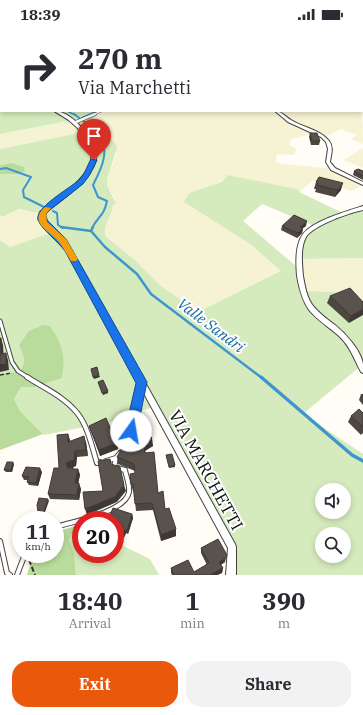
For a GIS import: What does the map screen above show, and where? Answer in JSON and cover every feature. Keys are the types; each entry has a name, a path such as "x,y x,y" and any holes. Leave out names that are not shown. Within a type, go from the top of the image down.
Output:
{"street":[{"name":"VIA MARCHETTI","path":"58,112 78,122 93,144 94,160 86,176 42,213 42,218 44,223 63,241 69,251 232,547 231,575"},
{"path":"278,112 289,121 322,136 328,142 330,149 328,162 333,170 363,184"},
{"path":"363,208 318,225 304,235 300,248 300,280 303,293 310,307 352,345 363,370"}],"lane":[{"path":"78,122 99,112"},
{"path":"0,321 12,362 18,371 66,401 78,414 87,433 97,463 116,458"},
{"path":"129,437 142,382"},
{"path":"64,524 108,511 125,499 129,491 125,470 114,467 116,458 124,448"},
{"path":"0,541 7,573 10,575"},
{"path":"17,575 22,563"}],"path":[{"path":"0,375 18,371"},
{"path":"30,563 35,575"}],"shaded area":[{"path":"99,112 362,112 363,144 351,139 357,135 341,129 325,137 317,133 291,139 289,145 297,149 294,155 277,154 276,163 332,169 362,185 352,191 313,181 301,190 257,182 235,176 189,193 185,202 250,244 281,271 198,312 161,286 135,260 105,236 103,229 112,212 113,205 115,204 114,198 107,185 107,179 117,153 116,144 92,116"},
{"path":"73,120 85,132 0,149 0,134"},
{"path":"363,148 363,168 344,160"},
{"path":"19,209 43,214 54,232 10,247 0,240 0,215 2,217"},
{"path":"363,258 363,317 339,292 303,291 298,286 296,276 298,259"}],"green space":[{"path":"0,112 99,112 92,116 116,144 117,149 107,179 107,185 116,204 113,205 106,224 105,236 135,260 161,286 198,312 281,271 250,244 184,202 189,193 222,182 228,175 301,190 299,192 345,214 363,211 363,258 298,259 300,244 315,226 262,204 243,221 297,267 297,280 303,291 339,292 363,317 363,367 357,369 303,414 363,454 363,575 231,575 232,550 153,407 141,411 140,414 110,422 44,435 20,411 14,399 21,387 35,387 62,378 64,357 58,338 50,326 25,357 24,366 20,371 0,375 0,240 10,247 53,232 43,214 19,209 2,217 0,215 0,174 19,174 11,163 0,165 0,149 84,132 73,120 0,134"},
{"path":"11,163 24,167 25,171 19,174 0,174 0,165"},
{"path":"43,325 50,326 58,338 64,357 62,378 35,387 21,387 14,399 20,411 43,434 0,450 0,375 20,371 24,365 24,358 19,345 29,331"},
{"path":"72,527 72,534 69,540 72,548 72,563 75,563 76,575 27,575 30,563 64,563 64,529"},
{"path":"72,534 72,548 69,540"},
{"path":"124,546 150,559 159,575 76,575 75,563 124,563"}],"building":[{"path":"310,133 317,133 320,141 312,141"},
{"path":"358,169 363,171 363,176 354,171"},
{"path":"319,177 343,183 337,190 317,185 318,183 316,182"},
{"path":"294,215 307,221 300,227 303,228 298,233 282,226"},
{"path":"350,288 363,302 363,309 351,316 330,296"},
{"path":"0,338 1,354 6,353 6,364 0,365"},
{"path":"97,367 99,375 93,377 91,369"},
{"path":"103,380 108,391 102,393 98,382"},
{"path":"359,409 363,413 363,427 351,416"},
{"path":"106,418 117,443 99,450 89,426"},
{"path":"142,426 149,431 147,433 152,438 144,443 145,453 154,452 158,493 163,491 165,509 169,508 176,529 161,535 152,503 135,504 133,484 131,484 130,474 135,473 134,464 117,457 132,428 139,430"},
{"path":"68,434 68,442 84,436 86,450 75,451 74,460 66,463 68,468 73,467 72,469 78,469 75,483 79,483 77,495 48,494 54,468 59,468 57,435"},
{"path":"172,454 175,465 169,467 166,455"},
{"path":"110,459 111,464 120,467 124,485 115,497 85,509 83,492 103,491 98,461"},
{"path":"7,462 13,462 11,470 4,470"},
{"path":"26,467 40,468 36,483 27,482 29,477 22,476"},
{"path":"39,498 48,499 44,511 38,511 37,505"},
{"path":"113,508 122,511 112,511"},
{"path":"124,511 132,514 127,531 125,530 124,533"},
{"path":"218,539 227,555 226,558 219,562 223,568 210,575 174,575 171,568 188,560 194,572 209,563 201,548"}],"waterway":[{"path":"69,112 75,115"},
{"path":"90,114 94,112"},
{"path":"74,114 90,126 90,130 100,138 104,146 104,158 93,185 98,197 107,201 103,213 92,228"},
{"path":"82,118 90,114"},
{"name":"Valle Sandri","path":"0,169 6,168 31,177 23,190 24,197 44,207"},
{"name":"Valle Sandri","path":"53,211 57,213 58,225 61,227"},
{"name":"Valle Sandri","path":"61,227 91,231"},
{"name":"Valle Sandri","path":"91,231 93,227"},
{"name":"Valle Sandri","path":"91,231 105,247 137,274 151,294 262,378"},
{"name":"Valle Sandri","path":"261,377 352,455 363,461"}],"slow traffic":[{"path":"47,208 42,213 44,223 63,241 74,259"}],"route":[{"path":"94,160 86,176 67,194 42,213 42,218 44,223 63,241 142,382 131,431"}]}
